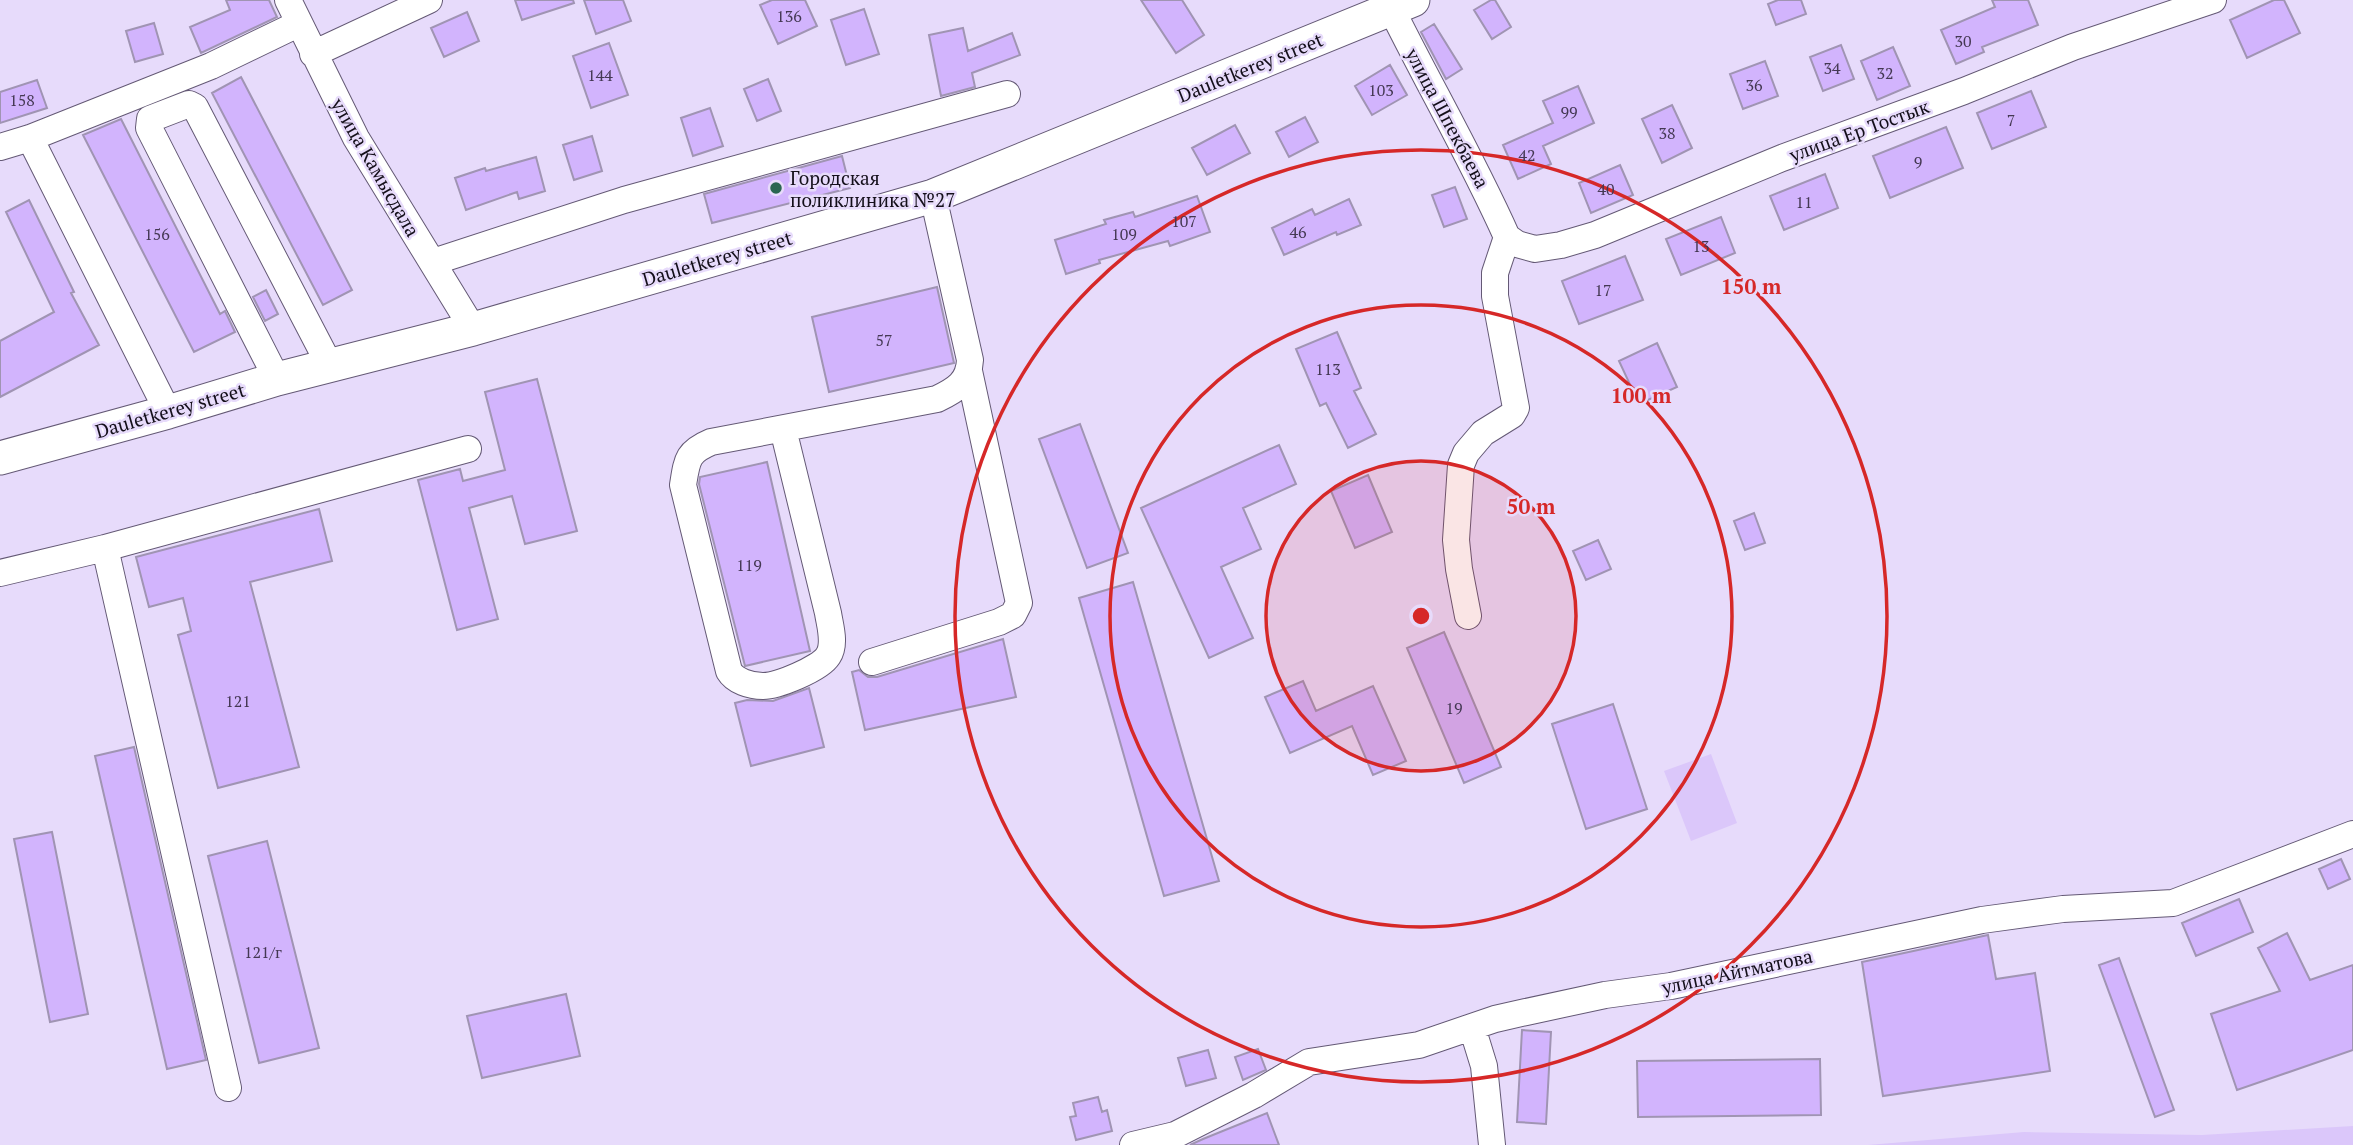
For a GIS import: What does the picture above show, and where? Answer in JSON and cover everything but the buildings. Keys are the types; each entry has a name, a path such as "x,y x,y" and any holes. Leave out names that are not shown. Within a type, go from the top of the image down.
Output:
{"main road":[{"name":"Dauletkerey street","path":"1,455 472,329 933,196 1397,3"}],"street":[{"path":"313,54 429,0"},
{"name":"улица Ер Тостык","path":"1507,237 1517,244 1535,249 1595,235 1782,158 1964,91 2073,47 2213,0"},
{"name":"улица Шпекбаева","path":"1397,3 1507,237"},
{"path":"0,147 30,138 211,66 293,12"},
{"name":"улица Камысдала","path":"293,12 356,138 472,329"},
{"path":"433,262 624,200 1007,94"},
{"path":"277,379 149,128 150,119 189,104 195,107 330,366"},
{"path":"30,138 167,412"},
{"path":"872,662 999,622 1013,615 1019,603 970,371 967,342 933,196"},
{"path":"1468,616 1458,569 1456,540 1461,465 1466,453 1483,433 1512,415 1516,408 1495,296 1495,272 1507,237"},
{"path":"783,429 828,612 832,642 828,656 816,668 762,686 744,683 732,677 729,671 683,485 690,455 696,448 711,442 937,399 955,391 970,371"},
{"path":"0,573 105,548 468,449"},
{"path":"105,548 228,1088"},
{"name":"улица Айтматова","path":"1133,1145 1175,1135 1254,1095 1309,1062 1419,1045 1495,1019 1552,1006 1671,986 1982,920 2063,909 2173,904 2353,834"},
{"path":"1472,1027 1484,1066 1492,1145"}],"shaded area":[{"path":"1711,754 1737,823 1691,841 1664,771"},
{"path":"2353,1126 2353,1145 1868,1145 2024,1132 2202,1135"}],"place":[{"name":"Городская поликлиника №27","path":"776,188"}]}
